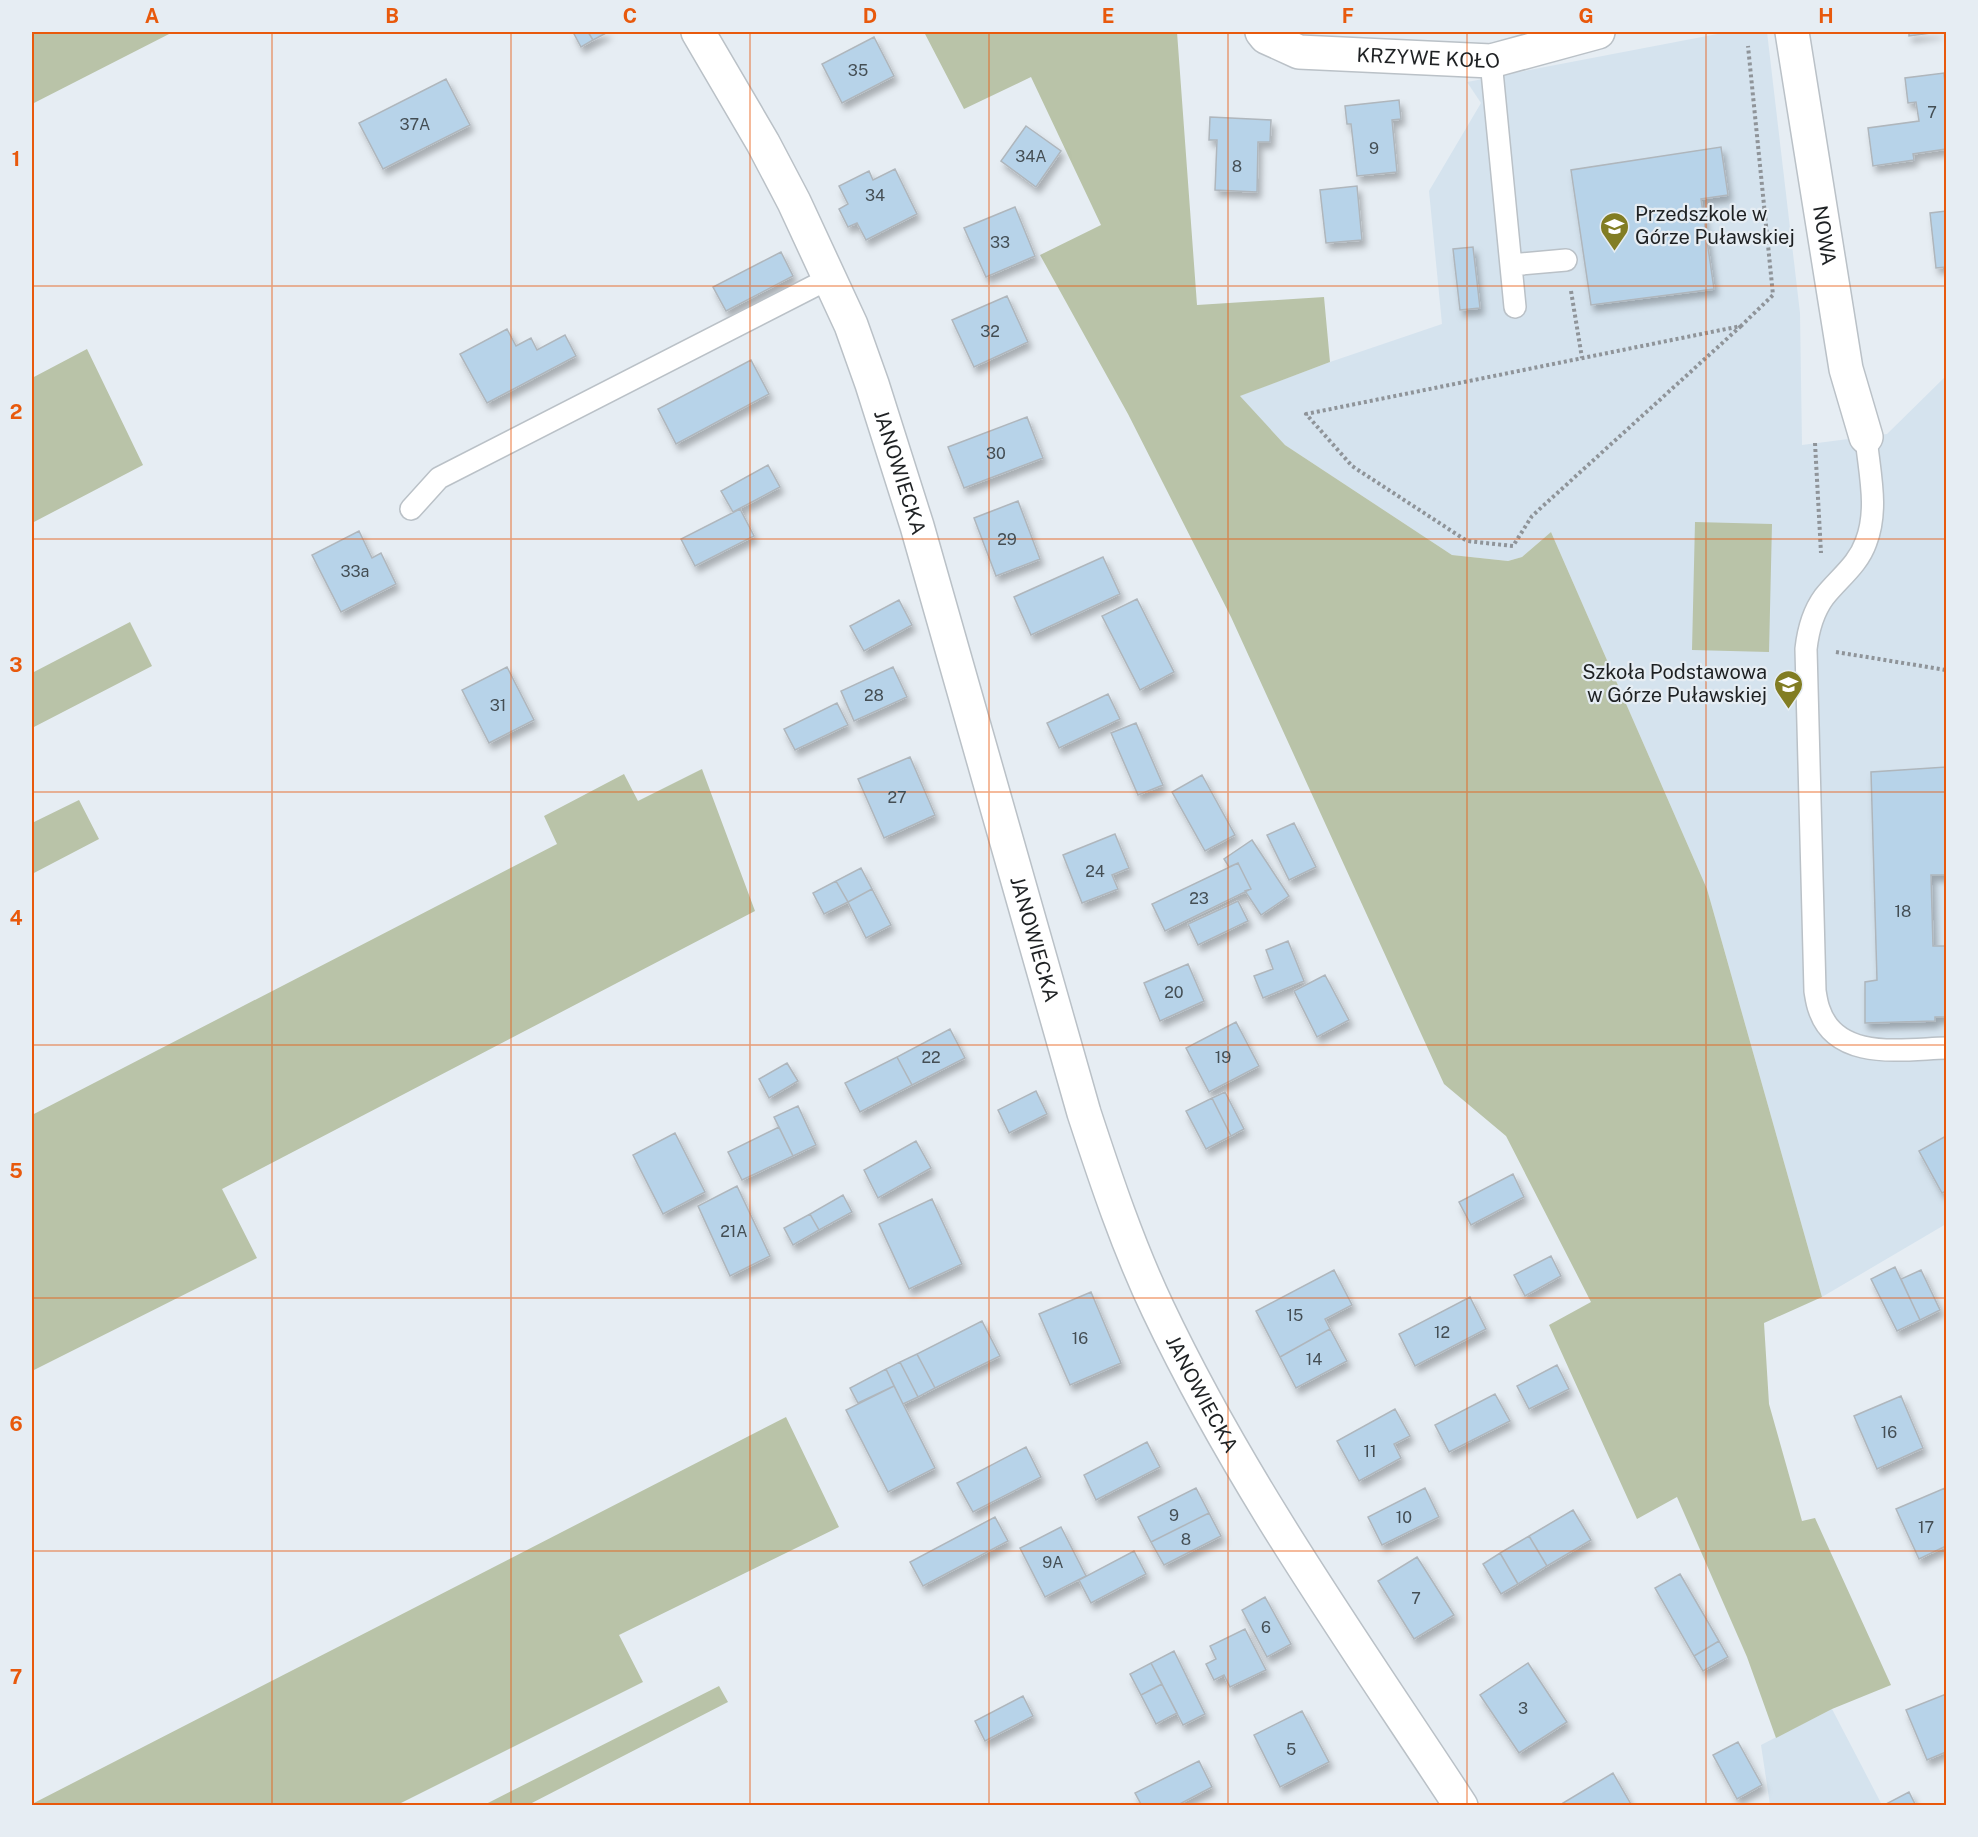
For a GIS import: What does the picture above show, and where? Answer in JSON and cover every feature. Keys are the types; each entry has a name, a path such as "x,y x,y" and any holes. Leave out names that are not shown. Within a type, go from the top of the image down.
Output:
{"street":[{"name":"JANOWIECKA","path":"698,32 763,142 851,325 898,463 1084,1113 1127,1238 1188,1370 1262,1502 1461,1806"},
{"name":"KRZYWE KOŁO","path":"1262,32 1266,37 1299,51 1491,62 1598,32"},
{"name":"NOWA","path":"1792,32 1846,369 1866,436"}],"lane":[{"path":"1491,62 1515,307"},
{"path":"1511,265 1566,260"},
{"path":"411,510 439,478 830,279"},
{"path":"1866,436 1873,511 1871,527 1856,562 1823,598 1809,630 1806,649 1815,991 1819,1010 1826,1024 1839,1038 1858,1047 1881,1050 1947,1048"}],"path":[{"path":"1741,326 1305,414 1352,466 1467,541 1513,546 1532,516 1741,326 1773,295 1748,46"},
{"path":"1566,260 1582,358"},
{"path":"1947,550 1947,563"}],"shaded area":[{"path":"1728,32 1767,32 1800,313 1802,445 1887,434 1946,376 1946,1224 1822,1297 1707,889 1551,532 1522,557 1508,561 1452,555 1285,445 1239,396 1442,324 1429,191 1481,103 1467,82"},
{"path":"1832,1709 1882,1805 1770,1805 1761,1745"}],"green space":[{"path":"32,32 173,32 32,104"},
{"path":"924,32 1177,32 1197,305 1324,297 1330,362 1240,396 1285,445 1452,555 1508,561 1522,557 1551,532 1707,889 1822,1297 1764,1323 1769,1404 1802,1521 1815,1518 1891,1685 1832,1709 1776,1738 1747,1657 1677,1497 1637,1519 1549,1325 1591,1302 1506,1136 1444,1084 1231,617 1128,414 1040,255 1101,225 1031,77 964,109"},
{"path":"87,349 143,465 32,523 32,378"},
{"path":"1695,522 1772,524 1769,652 1692,650"},
{"path":"130,622 152,666 32,728 32,673"},
{"path":"702,769 755,911 222,1189 257,1258 32,1371 32,1115 557,844 544,816 624,774 638,801"},
{"path":"79,800 99,839 32,874 32,823"},
{"path":"786,1417 839,1527 619,1635 643,1682 397,1805 32,1805 32,1804"},
{"path":"719,1686 728,1702 528,1805 484,1805"}],"building":[{"path":"573,32 588,32 593,40 581,47"},
{"path":"588,32 608,32 593,40"},
{"path":"1909,32 1939,32 1909,36"},
{"path":"874,37 894,76 842,103 822,64"},
{"path":"1944,73 1946,149 1913,154 1914,160 1873,166 1868,128 1919,121 1916,102 1908,103 1905,78"},
{"path":"446,79 470,125 383,169 359,123"},
{"path":"1399,100 1401,119 1392,120 1397,172 1357,176 1351,124 1347,124 1345,106"},
{"path":"1210,117 1271,120 1270,142 1258,142 1257,192 1215,190 1217,140 1209,140"},
{"path":"1026,126 1061,151 1036,187 1001,161"},
{"path":"1721,147 1728,195 1701,199 1714,289 1591,305 1571,170"},
{"path":"895,169 917,214 866,240 857,223 848,227 839,209 848,204 839,186 869,171 873,180"},
{"path":"1357,186 1362,240 1326,243 1320,190"},
{"path":"1015,207 1035,256 986,277 964,228"},
{"path":"1946,211 1946,267 1936,268 1930,213"},
{"path":"1473,247 1480,308 1460,310 1453,249"},
{"path":"781,252 793,276 726,311 713,287"},
{"path":"1007,296 1028,342 974,367 952,320"},
{"path":"507,329 516,346 531,338 537,350 565,335 576,356 487,403 460,354"},
{"path":"751,360 769,394 676,444 658,409"},
{"path":"1027,417 1043,458 964,488 948,447"},
{"path":"768,465 780,487 733,512 721,491"},
{"path":"1018,501 1040,559 996,576 974,518"},
{"path":"740,509 754,536 695,566 681,539"},
{"path":"359,531 372,558 381,553 396,584 341,612 312,555"},
{"path":"1103,557 1120,594 1031,635 1014,597"},
{"path":"1137,599 1174,672 1140,690 1102,616"},
{"path":"899,600 912,625 864,651 850,626"},
{"path":"507,667 534,720 489,743 462,690"},
{"path":"893,667 907,697 854,721 841,691"},
{"path":"1108,694 1120,719 1059,748 1047,723"},
{"path":"837,703 848,725 795,750 784,729"},
{"path":"1136,723 1163,785 1138,795 1111,733"},
{"path":"910,757 935,815 884,838 858,779"},
{"path":"1946,767 1946,875 1931,875 1933,946 1946,946 1946,1017 1935,1017 1935,1021 1865,1023 1865,982 1877,980 1871,772"},
{"path":"1202,775 1235,835 1205,851 1172,792"},
{"path":"1294,823 1316,867 1289,880 1267,835"},
{"path":"1115,834 1129,868 1112,875 1118,889 1082,903 1063,855"},
{"path":"1252,840 1289,896 1261,915 1245,891 1251,889 1238,863 1229,867 1224,859"},
{"path":"1238,863 1251,889 1165,931 1152,904"},
{"path":"861,868 872,889 848,902 836,881"},
{"path":"836,881 848,902 824,914 813,893"},
{"path":"872,889 891,925 866,938 848,902"},
{"path":"1238,901 1248,921 1198,945 1188,924"},
{"path":"1288,941 1304,981 1263,998 1254,976 1273,969 1266,950"},
{"path":"1188,964 1204,1001 1160,1021 1144,983"},
{"path":"1325,975 1349,1020 1317,1037 1294,991"},
{"path":"1236,1022 1259,1066 1209,1092 1186,1048"},
{"path":"950,1029 965,1058 912,1085 897,1057"},
{"path":"897,1057 912,1085 860,1112 845,1083"},
{"path":"787,1063 798,1081 769,1098 759,1079"},
{"path":"1036,1091 1047,1114 1009,1133 998,1110"},
{"path":"1225,1092 1244,1129 1231,1136 1212,1098"},
{"path":"1212,1098 1231,1136 1206,1149 1186,1111"},
{"path":"798,1106 816,1145 793,1156 774,1117"},
{"path":"779,1127 793,1156 742,1180 728,1152"},
{"path":"675,1133 705,1192 663,1214 633,1155"},
{"path":"1946,1136 1946,1191 1942,1193 1919,1151"},
{"path":"916,1141 931,1168 878,1198 864,1170"},
{"path":"1513,1174 1524,1197 1471,1225 1459,1202"},
{"path":"737,1186 770,1256 730,1276 698,1206"},
{"path":"843,1195 852,1212 819,1230 810,1214"},
{"path":"932,1199 962,1264 909,1289 879,1224"},
{"path":"810,1214 819,1230 793,1245 784,1228"},
{"path":"1551,1256 1561,1276 1525,1296 1514,1275"},
{"path":"1895,1267 1920,1320 1897,1331 1871,1279"},
{"path":"1334,1270 1352,1305 1325,1319 1330,1329 1280,1357 1256,1311"},
{"path":"1921,1270 1940,1310 1920,1320 1901,1279"},
{"path":"1091,1292 1121,1363 1070,1385 1039,1314"},
{"path":"1470,1297 1486,1329 1415,1366 1399,1334"},
{"path":"982,1321 1000,1356 935,1388 917,1354"},
{"path":"1330,1329 1347,1361 1296,1388 1280,1357"},
{"path":"917,1354 935,1388 918,1397 900,1362"},
{"path":"900,1362 918,1397 903,1404 886,1369"},
{"path":"1557,1365 1569,1389 1529,1409 1517,1386"},
{"path":"886,1369 894,1386 858,1403 850,1388"},
{"path":"894,1386 935,1468 888,1492 846,1410"},
{"path":"1495,1394 1510,1421 1449,1452 1435,1425"},
{"path":"1901,1396 1923,1448 1877,1469 1854,1416"},
{"path":"1395,1409 1410,1436 1394,1444 1401,1458 1359,1481 1337,1441"},
{"path":"1147,1442 1160,1467 1096,1500 1084,1475"},
{"path":"1026,1447 1041,1477 973,1512 957,1483"},
{"path":"1196,1488 1209,1513 1151,1542 1138,1517"},
{"path":"1425,1488 1439,1517 1382,1545 1368,1517"},
{"path":"1945,1488 1946,1546 1919,1559 1896,1509"},
{"path":"1573,1510 1591,1540 1547,1566 1529,1536"},
{"path":"1209,1513 1221,1536 1164,1565 1151,1542"},
{"path":"995,1517 1008,1541 923,1586 910,1562"},
{"path":"1061,1527 1086,1576 1045,1597 1020,1548"},
{"path":"1529,1536 1547,1566 1518,1584 1500,1553"},
{"path":"1134,1551 1146,1574 1091,1603 1079,1580"},
{"path":"1500,1553 1518,1584 1501,1594 1483,1564"},
{"path":"1417,1557 1454,1615 1414,1639 1378,1581"},
{"path":"1680,1574 1719,1641 1694,1656 1655,1588"},
{"path":"1265,1597 1291,1644 1267,1657 1242,1610"},
{"path":"1245,1629 1266,1670 1230,1687 1224,1675 1214,1680 1206,1664 1216,1659 1210,1646"},
{"path":"1719,1641 1728,1657 1703,1671 1694,1656"},
{"path":"1174,1651 1205,1714 1183,1725 1151,1663"},
{"path":"1151,1663 1162,1684 1141,1695 1130,1674"},
{"path":"1528,1663 1567,1722 1519,1753 1480,1695"},
{"path":"1162,1684 1177,1713 1156,1724 1141,1695"},
{"path":"1946,1694 1946,1752 1927,1760 1906,1710"},
{"path":"1023,1696 1033,1716 985,1741 975,1721"},
{"path":"1302,1711 1329,1762 1280,1787 1254,1735"},
{"path":"1738,1742 1762,1785 1737,1799 1713,1755"},
{"path":"1199,1761 1212,1787 1176,1806 1142,1806 1135,1793"},
{"path":"1613,1773 1632,1806 1565,1806 1563,1803"},
{"path":"1909,1792 1916,1806 1887,1806 1886,1804"}],"place":[{"name":"Przedszkole w Górze Puławskiej","path":"1614,252"},
{"name":"Szkoła Podstawowa w Górze Puławskiej","path":"1788,710"}]}
